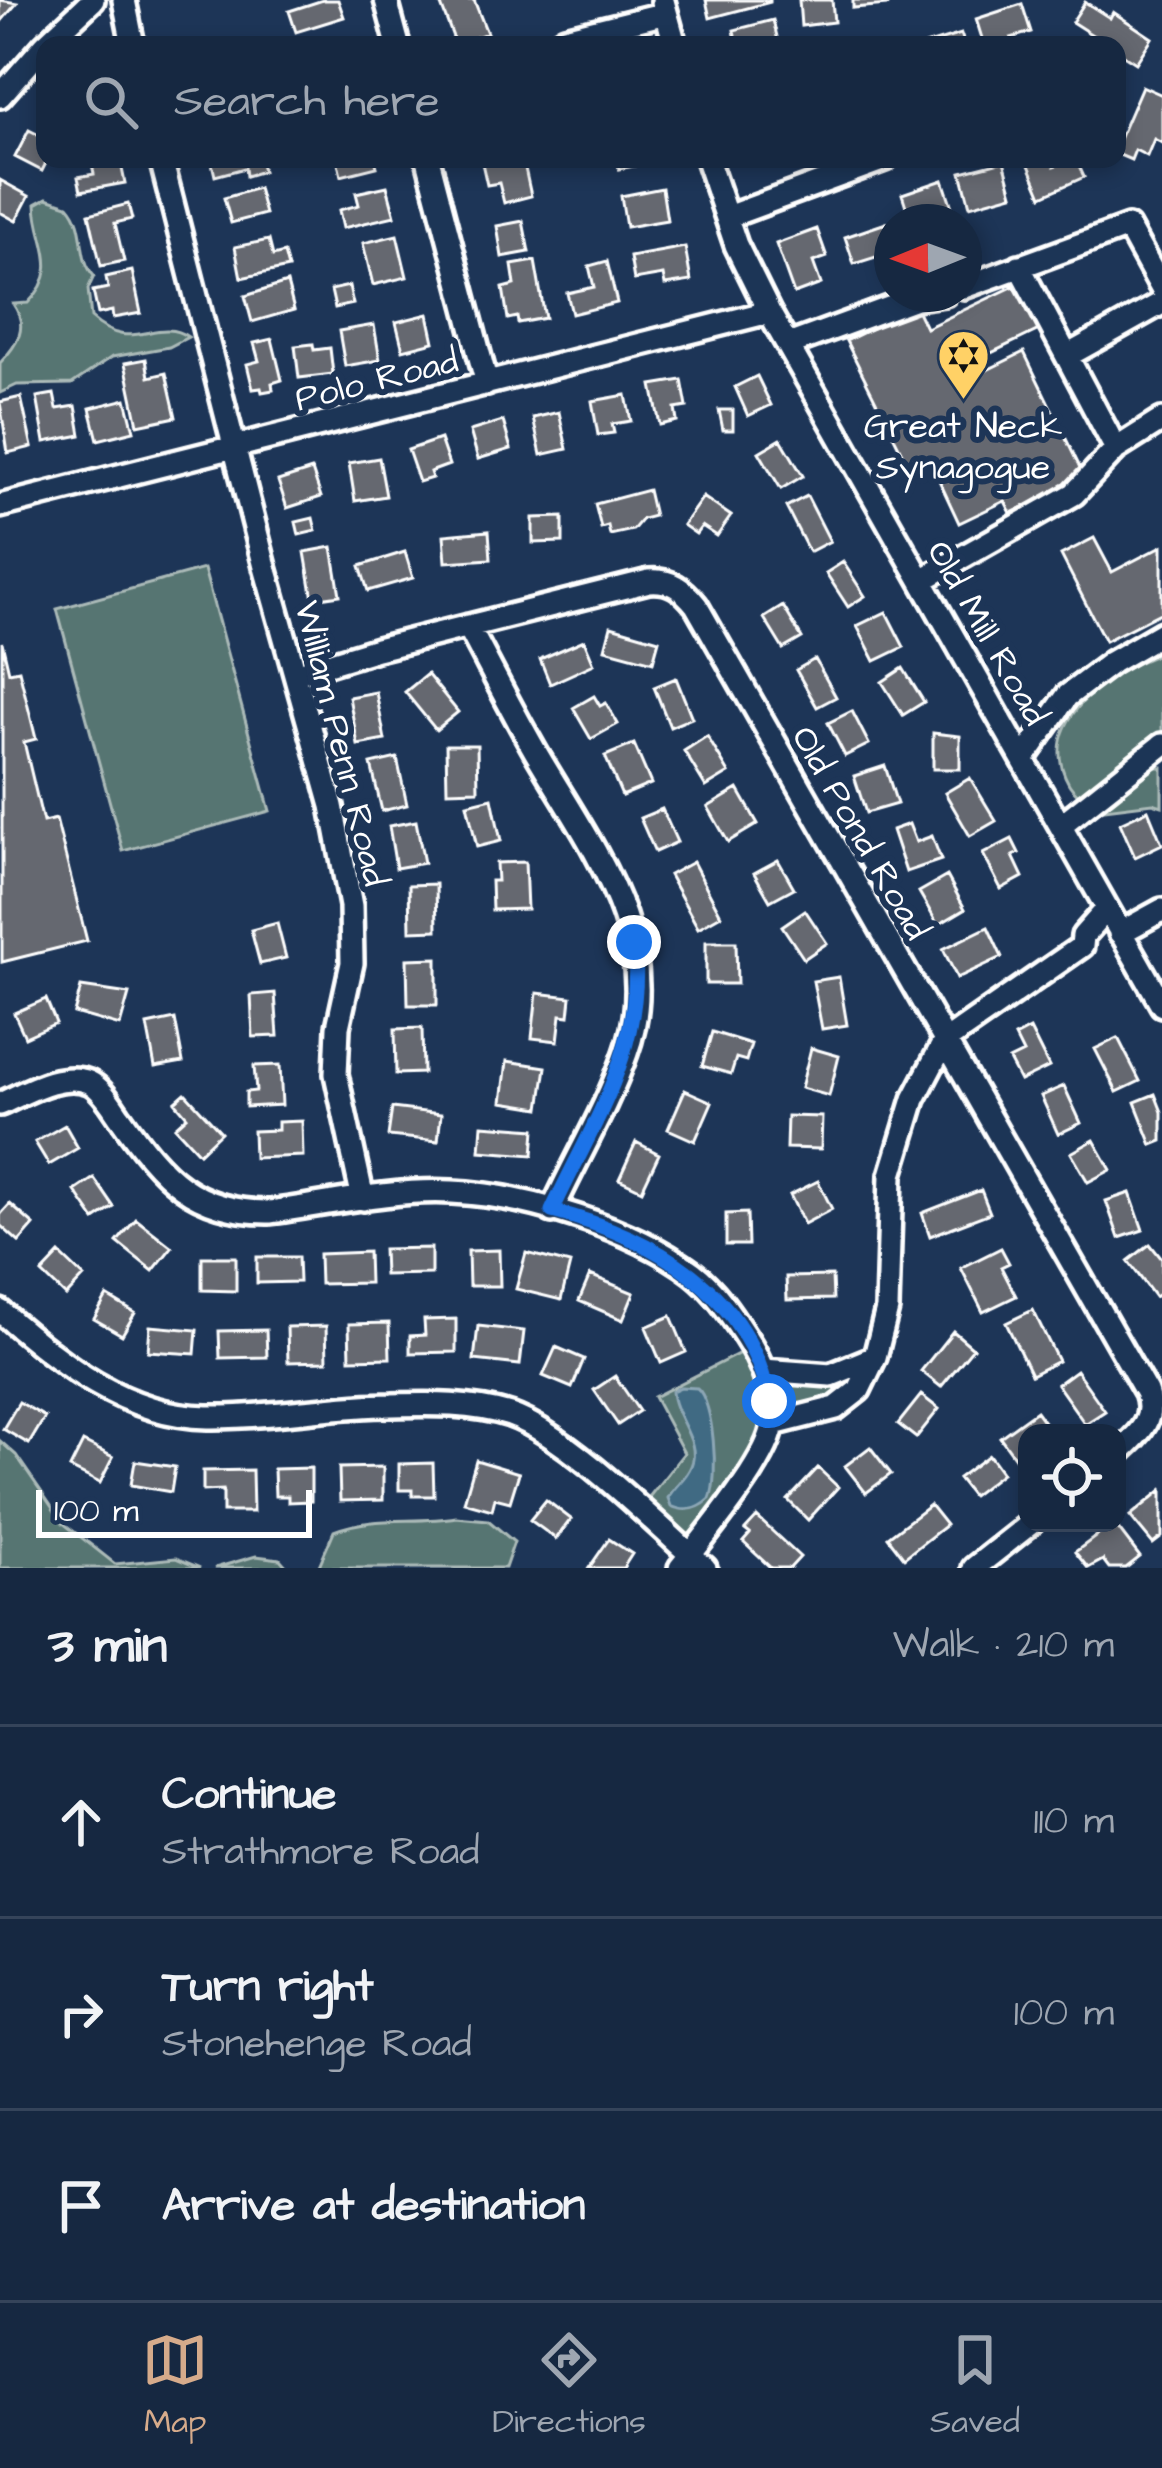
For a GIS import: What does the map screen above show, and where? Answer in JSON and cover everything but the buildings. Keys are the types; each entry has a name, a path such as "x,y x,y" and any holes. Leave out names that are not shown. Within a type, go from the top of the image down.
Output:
{"street":[{"path":"55,36 93,0"},
{"path":"124,0 131,36"},
{"path":"386,0 396,36"},
{"path":"571,36 664,6 672,36"},
{"path":"0,96 36,55"},
{"name":"William Penn Road","path":"163,168 332,806 351,906 352,963 338,1027 336,1074 363,1199"},
{"path":"430,168 487,384"},
{"name":"Old Mill Road","path":"710,168 769,312 1162,1005"},
{"path":"727,217 860,168"},
{"path":"982,280 1128,227 1162,289"},
{"path":"1019,266 1116,449"},
{"path":"1067,356 1162,303"},
{"name":"Polo Road","path":"0,506 769,312"},
{"path":"788,346 879,312"},
{"path":"922,580 1075,494 1116,449 1162,420"},
{"name":"Old Pond Road","path":"295,674 650,580 683,589 1146,1391 1148,1422 1126,1445"},
{"path":"468,626 524,733 612,882 634,942 636,1006 627,1052 552,1211"},
{"path":"1024,759 1067,696 1162,633"},
{"path":"1061,825 1162,745"},
{"path":"1082,946 1083,936 1107,910"},
{"path":"773,1424 836,1408 859,1390 875,1357 887,1309 891,1175 914,1099 944,1042 1082,946 1122,937 1162,910"},
{"path":"0,1105 41,1086 70,1080 90,1083 110,1102 143,1150 182,1189 216,1207 239,1212 451,1191 518,1200 632,1238 692,1273 723,1302 764,1370 773,1424 762,1453 692,1564 562,1444 518,1418 487,1408 440,1404 209,1417 175,1414 133,1403 90,1381 0,1311"},
{"path":"764,1370 831,1375 875,1357"},
{"path":"974,1568 1019,1532"}],"green space":[{"path":"47,198 68,205 78,223 85,260 94,276 88,289 91,318 119,334 165,330 188,337 169,347 112,357 72,384 17,385 0,393 0,363 21,328 13,304 28,303 45,278 46,255 36,204"},
{"path":"204,569 270,811 123,851 57,609"},
{"path":"1162,653 1162,759 1158,767 1162,767 1162,806 1097,810 1069,784 1061,761 1061,739 1070,719 1102,685"},
{"path":"750,1348 770,1423 690,1550 641,1507 684,1453 654,1397"},
{"path":"858,1365 859,1390 773,1424 763,1370"},
{"path":"0,1441 16,1455 63,1523 115,1564 176,1558 200,1568 0,1568"},
{"path":"456,1517 488,1520 514,1542 505,1568 318,1568 334,1531 364,1523"},
{"path":"256,1556 280,1559 288,1568 215,1568"}],"water":[{"path":"697,1388 703,1396 714,1458 710,1499 687,1510 671,1506 668,1498 689,1471 693,1457 672,1391"}],"place":[{"name":"Great Neck Synagogue","path":"963,402"}],"route":[{"path":"634,942 636,1006 627,1052 552,1211 632,1238 692,1273 723,1302 753,1348 764,1370 769,1401"}]}
